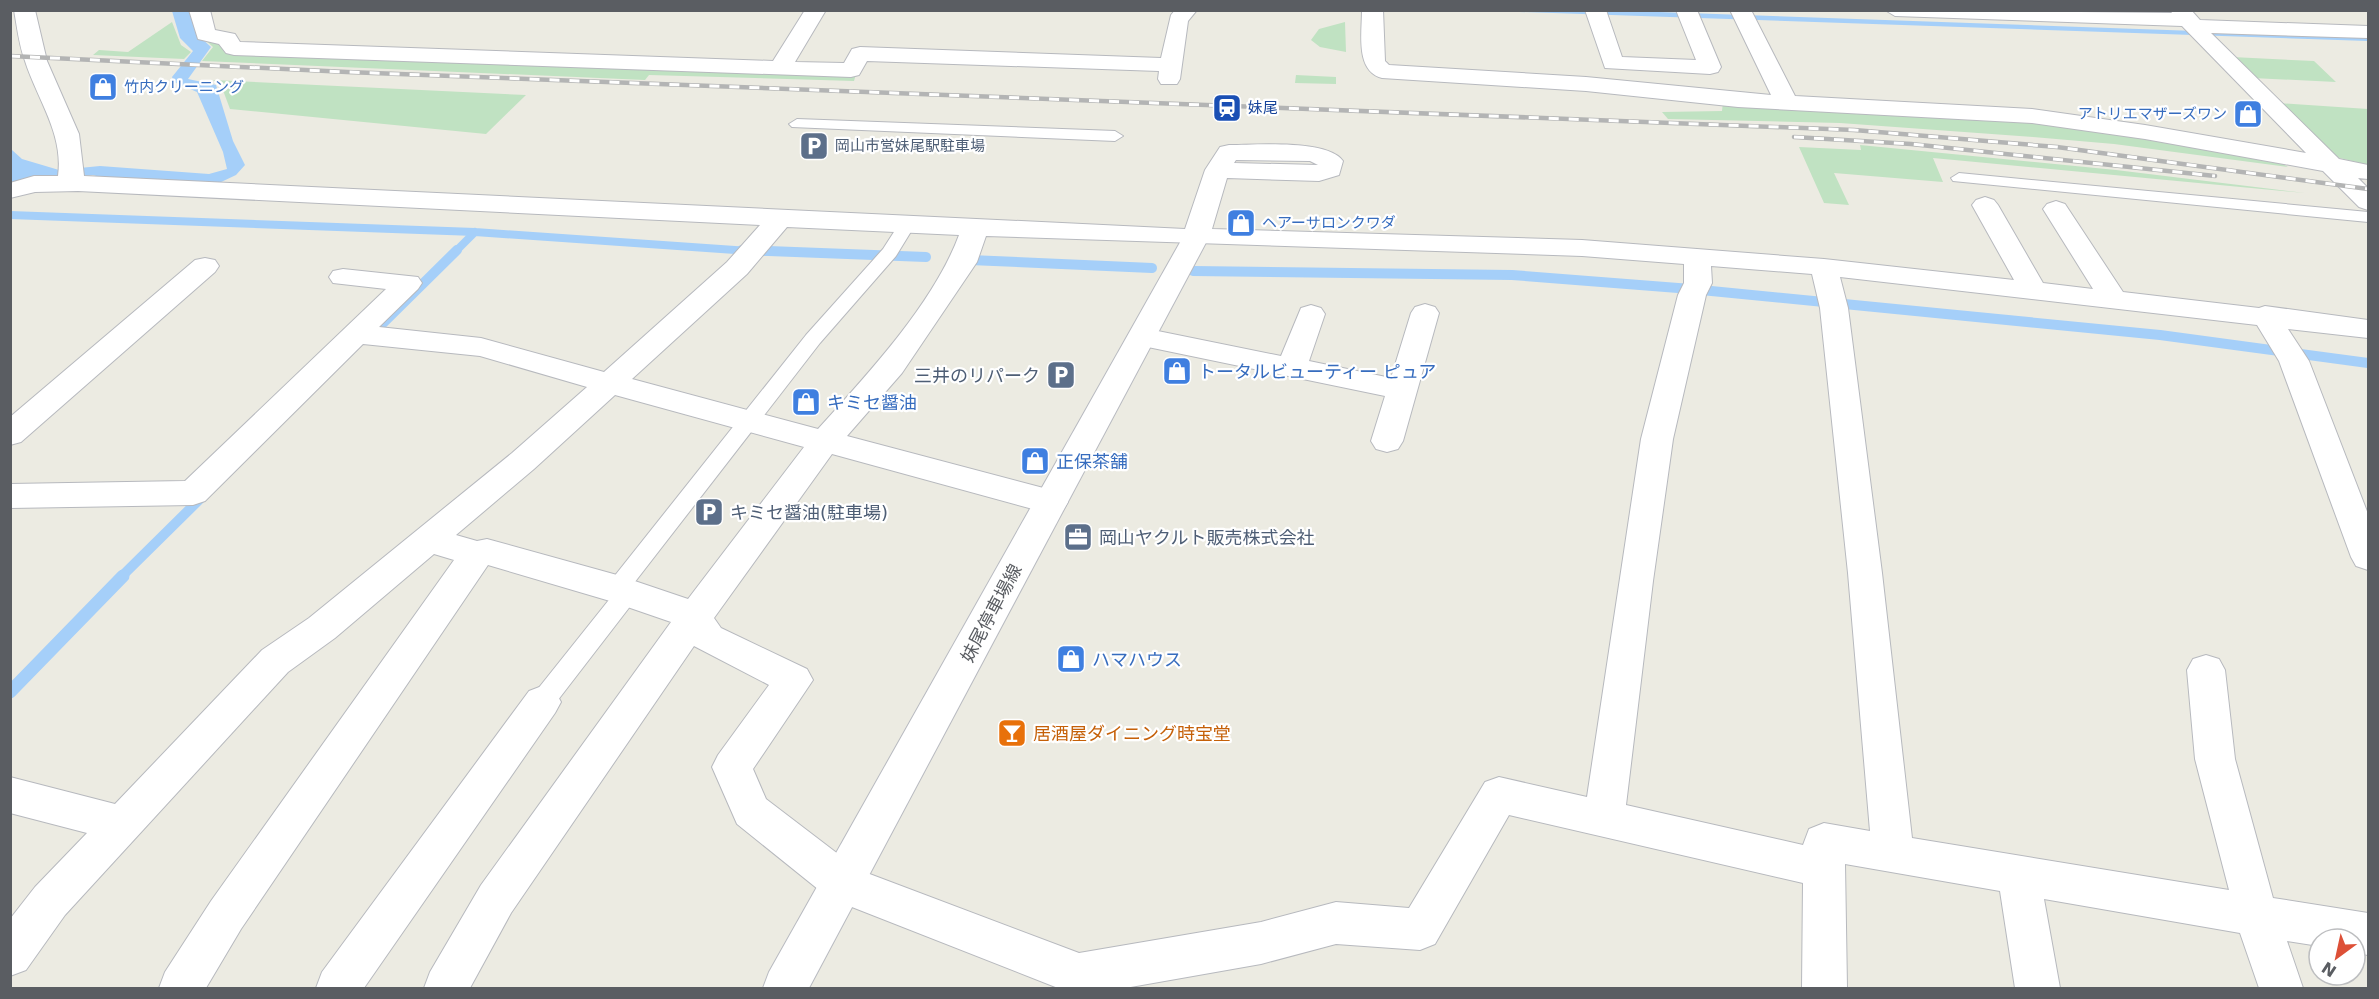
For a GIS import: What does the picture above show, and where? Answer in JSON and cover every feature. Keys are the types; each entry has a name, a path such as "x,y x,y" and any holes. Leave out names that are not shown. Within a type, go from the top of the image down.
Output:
{"street":[{"path":"24,10 35,57 69,143 74,175"},
{"path":"200,10 206,34 226,39 234,48 850,70 860,54 1170,72 1178,19 1187,10"},
{"path":"780,68 816,10"},
{"path":"1372,10 1374,62 1382,71 1575,83 1687,96 1787,103 2032,116 2145,132 2358,189"},
{"path":"1895,10 2056,14 2193,25 2368,32"},
{"path":"1596,14 1613,63 1710,67 1688,14"},
{"path":"1743,15 1787,103"},
{"path":"2193,25 2358,189"},
{"name":"妹尾停車場線","path":"785,988 844,884 1196,237 1217,170"},
{"path":"10,190 74,175 908,225 976,226 1196,237 1582,248 1824,267 2265,315 2368,329"},
{"path":"1985,205 2033,290"},
{"path":"2056,209 2113,299"},
{"path":"10,955 50,901 275,662 322,628 523,461 754,251 781,218"},
{"path":"446,988 496,899 695,616 825,441 891,366 963,262 976,226"},
{"path":"1604,819 1635,581 1657,439 1694,291 1697,257"},
{"path":"10,434 205,266"},
{"path":"1824,267 1832,302 1865,573 1893,855"},
{"path":"10,496 193,493 367,335 408,283 343,277"},
{"path":"1387,441 1425,313"},
{"path":"1292,367 1311,314"},
{"path":"2265,315 2290,355 2368,557"},
{"path":"367,335 481,347 1051,502"},
{"path":"1143,337 1402,390"},
{"path":"427,539 477,554 487,552 622,591 695,616"},
{"path":"181,988 226,915 477,554"},
{"path":"695,616 700,629 708,638 795,680 732,767 751,811 844,884 1079,975 1261,943 1336,923 1420,929 1500,795 1822,868"},
{"path":"2206,670 2215,759 2257,917 2281,988"},
{"path":"338,988 542,702"},
{"path":"10,795 122,824"},
{"path":"1824,988 1822,868 1824,842 2368,934"},
{"path":"2019,876 2037,988"}],"lane":[{"path":"797,124 1115,136"},
{"path":"1959,178 2358,189"},
{"path":"542,702 750,421 813,339 887,255 908,225"}],"green space":[{"path":"172,22 181,45 191,52 184,59 93,55 99,50 128,52"},
{"path":"1345,22 1346,52 1320,47 1311,40 1319,29"},
{"path":"202,37 215,40 227,53 856,74 854,81 649,75 645,80 202,61 213,47"},
{"path":"2232,57 2314,61 2336,82 2252,78"},
{"path":"1296,75 1336,77 1336,84 1295,83"},
{"path":"213,80 526,95 486,134 230,109 221,85"},
{"path":"1723,102 2035,120 2277,161 2288,167 2114,144 1840,123 1668,119 1662,112 1722,111"},
{"path":"2278,103 2368,109 2368,165 2336,157"},
{"path":"1860,145 2116,170 2305,193 1933,158 1943,182 1834,173 1849,205 1824,203 1799,147 1861,150"}],"water":[{"path":"1602,10 2368,37 2368,41 1492,11"},
{"path":"172,11 190,11 198,35 211,47 188,79 216,85 233,141 245,165 236,175 219,183 106,179 93,175 11,184 10,142 12,150 22,159 59,170 100,166 209,174 227,169 223,152 197,92 174,82 172,77 193,51 180,38"}],"waterway":[{"path":"10,215 475,232"},
{"path":"457,250 475,232"},
{"path":"475,232 764,252"},
{"path":"371,335 457,250"},
{"path":"742,250 926,257"},
{"path":"970,260 1152,268"},
{"path":"1193,271 1512,275 1691,289 2160,335 2368,363"},
{"path":"121,577 202,497"},
{"path":"10,692 123,576"}],"railway":[{"path":"10,56 347,72 1854,130 2057,147 2368,189"},
{"path":"1794,137 1911,144 2215,176"}],"place":[{"name":"竹内クリーニング","path":"103,87"},
{"name":"妹尾","path":"1227,108"},
{"name":"アトリエマザーズワン","path":"2248,114"},
{"name":"岡山市営妹尾駅駐車場","path":"814,146"},
{"name":"ヘアーサロンクワダ","path":"1241,223"},
{"name":"トータルビューティー ピュア","path":"1177,371"},
{"name":"三井のリパーク","path":"1061,375"},
{"name":"キミセ醤油","path":"806,402"},
{"name":"正保茶舗","path":"1035,461"},
{"name":"キミセ醤油(駐車場)","path":"709,512"},
{"name":"岡山ヤクルト販売株式会社","path":"1078,537"},
{"name":"ハマハウス","path":"1071,659"},
{"name":"居酒屋ダイニング時宝堂","path":"1012,733"}]}
